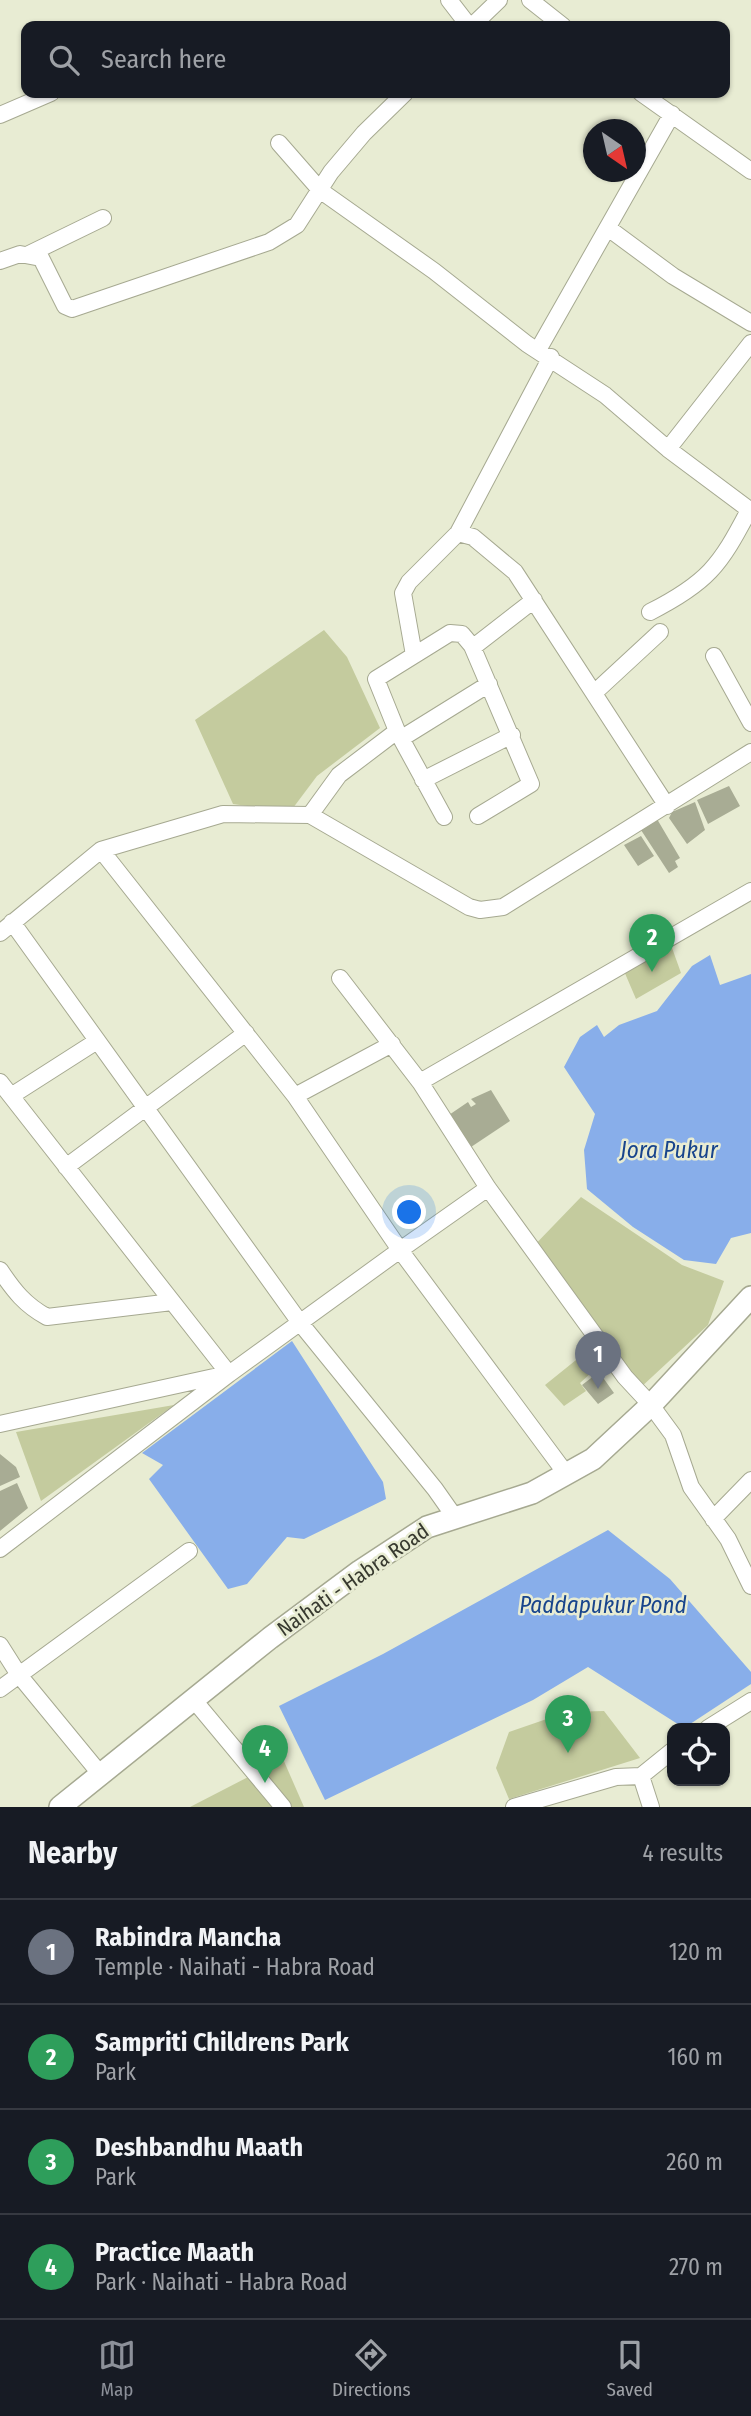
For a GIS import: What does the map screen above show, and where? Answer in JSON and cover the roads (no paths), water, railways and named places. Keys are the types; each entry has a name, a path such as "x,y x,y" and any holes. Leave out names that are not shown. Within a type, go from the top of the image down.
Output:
{"main road":[{"name":"Naihati - Habra Road","path":"60,1807 102,1776 192,1699 360,1571 427,1527 454,1516 532,1493 593,1459 652,1405 751,1297"}],"street":[{"path":"449,0 467,21"},
{"path":"476,21 499,0"},
{"path":"530,0 557,21"},
{"path":"0,115 39,98"},
{"path":"29,254 41,258 65,306 72,309 270,242 297,225 331,173 364,133 400,98"},
{"path":"648,98 751,171"},
{"path":"414,655 403,593 409,582 458,533 608,228 672,114"},
{"path":"279,143 321,191 605,395 668,449 750,510 727,554 709,575 687,593 650,612"},
{"path":"720,147 751,154"},
{"path":"0,261 29,254 103,218"},
{"path":"608,228 673,276 751,323"},
{"path":"668,449 751,343"},
{"path":"458,533 473,537 515,572 667,806"},
{"path":"472,646 534,600"},
{"path":"444,817 399,734 376,679 457,631 472,646 531,784 478,816"},
{"path":"594,693 660,632"},
{"path":"714,656 751,723"},
{"path":"310,815 339,775 399,734 489,684"},
{"path":"423,780 512,735"},
{"path":"454,1516 301,1324 97,1041 6,928 101,850 223,814 310,815 429,886 480,910 503,907 751,752"},
{"path":"101,850 295,1096 400,1250 567,1475"},
{"path":"420,1082 751,891"},
{"path":"340,978 420,1082 488,1188 625,1377 652,1405 673,1435 691,1487 728,1539 751,1586"},
{"path":"66,1167 246,1033"},
{"path":"11,1096 97,1041"},
{"path":"295,1096 392,1044"},
{"path":"0,1082 229,1374"},
{"path":"0,1549 229,1374 488,1188"},
{"path":"0,1270 30,1308 47,1317 172,1302"},
{"path":"0,1424 229,1374"},
{"path":"713,1519 751,1480"},
{"path":"0,1689 188,1551"},
{"path":"0,1645 19,1675 102,1776"},
{"path":"192,1699 283,1807"},
{"path":"716,1723 751,1701"},
{"path":"514,1807 616,1777 641,1776 667,1755"},
{"path":"641,1776 652,1807"}],"water":[{"name":"Jora Pukur","path":"710,955 720,985 751,974 751,1233 731,1238 716,1264 684,1260 633,1227 587,1189 584,1150 595,1114 564,1067 580,1037 597,1025 604,1037 619,1025 657,1011 692,966"},
{"path":"292,1341 383,1482 386,1499 304,1539 287,1537 247,1584 228,1589 149,1479 163,1465 142,1453"},
{"name":"Paddapukur Pond","path":"608,1530 670,1579 751,1672 751,1684 692,1723 676,1723 588,1667 533,1700 325,1800 279,1706 383,1654"}],"place":[{"name":"Sampriti Childrens Park","path":"652,972"},
{"name":"Rabindra Mancha","path":"598,1389"},
{"name":"Deshbandhu Maath","path":"568,1753"},
{"name":"Practice Maath","path":"265,1783"}]}
